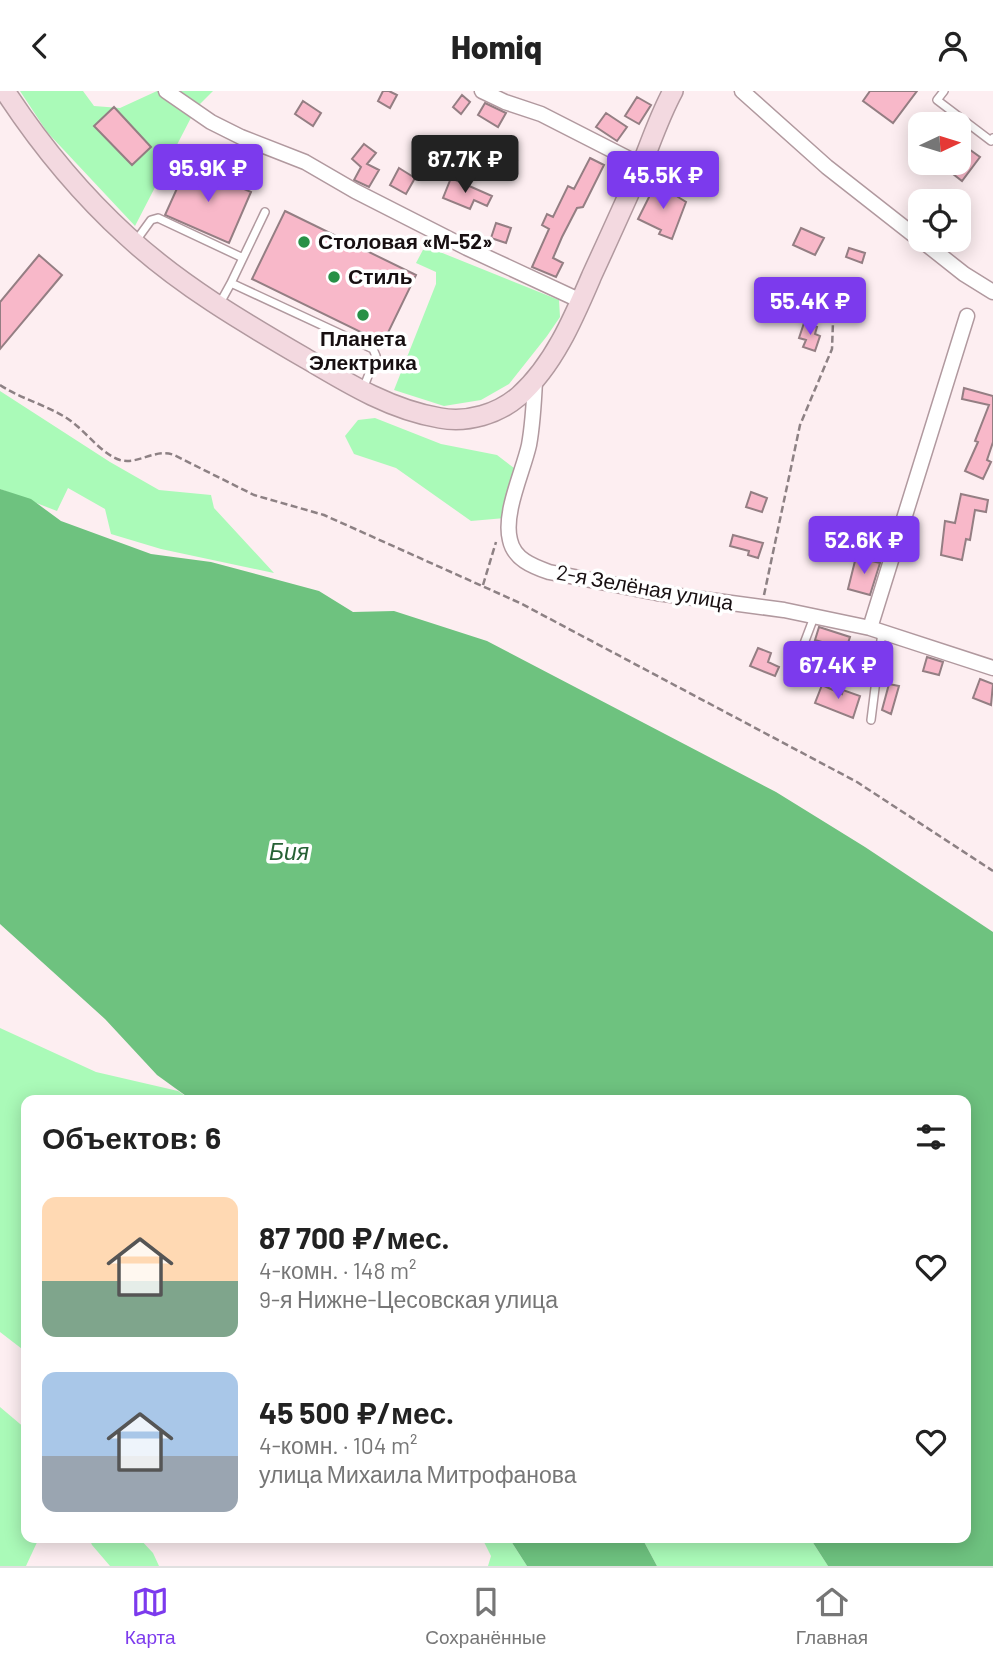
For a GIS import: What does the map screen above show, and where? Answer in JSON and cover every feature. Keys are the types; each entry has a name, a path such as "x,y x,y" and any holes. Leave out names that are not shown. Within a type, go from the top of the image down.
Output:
{"main road":[{"path":"5,91 39,139 81,188 135,242 170,271 219,306 362,390 416,412 441,418 462,419 501,409 535,380 552,356 581,301 673,91"}],"street":[{"path":"166,91 211,122 305,162 355,191 454,241 581,301"},
{"path":"482,91 547,117 641,165"},
{"path":"742,91 827,167 908,230"},
{"path":"936,252 993,292"},
{"path":"876,630 967,316"},
{"name":"2-я Зелёная улица","path":"535,380 529,443 510,514 509,529 509,539 520,558 534,567 657,593 761,607 876,630 993,668"}],"lane":[{"path":"944,91 937,100 992,141"},
{"path":"219,306 265,212"},
{"path":"135,242 151,220 158,218 243,258"},
{"path":"231,283 373,349 376,356 362,390"},
{"path":"794,670 814,617"},
{"path":"871,720 876,630"}],"path":[{"path":"761,607 799,432 808,402 831,349 833,321"},
{"path":"0,385 76,425 96,445 118,459 128,460 160,452 174,455 254,495 324,515 520,603 857,782 992,870"},
{"path":"483,586 497,541"}],"shaded area":[{"path":"20,91 83,91 94,106 120,108 157,91 213,91 196,108 135,226 47,132"},
{"path":"425,246 559,300 560,317 547,336 509,384 481,400 444,406 394,390 436,284 436,272 416,263"},
{"path":"0,391 110,462 159,490 211,495 214,508 274,573 161,549 111,534 105,509 68,488 57,511 0,489"},
{"path":"375,418 441,444 497,455 514,468 516,496 505,518 471,521 396,468 354,454 345,436 358,420"},
{"path":"0,1028 96,1072 178,1091 184,1095 21,1095 21,1348 0,1332"},
{"path":"0,1407 21,1425 21,1543 37,1543 26,1566 0,1566"},
{"path":"91,1543 144,1543 153,1553 159,1566 110,1566"},
{"path":"484,1543 512,1543 527,1566 488,1566 491,1556"},
{"path":"645,1543 813,1543 828,1566 657,1566"}],"water":[{"name":"Бия","path":"0,489 31,499 61,521 151,554 211,562 319,591 353,612 394,611 487,641 776,792 865,847 993,932 993,1566 828,1566 813,1543 971,1543 971,1095 185,1095 157,1075 105,1019 0,924"},
{"path":"512,1543 645,1543 657,1566 527,1566"}],"building":[{"path":"383,91 397,95 390,108 378,101"},
{"path":"870,91 917,91 893,123 863,101"},
{"path":"462,95 470,102 461,114 453,107"},
{"path":"637,97 651,105 639,124 625,116"},
{"path":"303,101 321,113 313,126 295,114"},
{"path":"485,103 506,113 498,127 478,115"},
{"path":"114,107 151,147 132,165 94,126"},
{"path":"606,113 627,127 617,141 596,127"},
{"path":"364,144 376,153 367,164 379,170 369,187 354,180 361,167 352,159"},
{"path":"468,145 494,158 485,175 460,161"},
{"path":"971,151 980,157 971,169"},
{"path":"501,153 517,161 513,170 497,162"},
{"path":"590,158 604,165 583,207 577,208 553,258 563,263 556,277 532,267 549,229 542,225 547,214 553,217 568,186 574,189"},
{"path":"673,158 693,169 684,186 665,173"},
{"path":"188,164 251,192 229,243 165,215"},
{"path":"399,168 415,178 406,194 390,185"},
{"path":"954,175 966,175 962,181"},
{"path":"451,178 492,196 487,206 474,200 470,209 443,198"},
{"path":"656,183 679,195 678,197 686,202 672,239 659,234 661,230 638,219"},
{"name":"Стиль","path":"285,211 416,275 383,343 252,279"},
{"path":"496,223 511,228 506,243 491,238"},
{"path":"801,228 824,238 815,255 793,245"},
{"path":"849,248 865,253 862,263 846,257"},
{"path":"39,255 62,275 0,349 0,302"},
{"path":"804,323 817,327 815,334 820,336 815,351 803,347 806,340 799,338"},
{"path":"964,388 993,396 993,442 987,460 991,462 983,479 965,471 978,442 975,441 989,405 962,399"},
{"path":"751,492 767,498 762,512 746,507"},
{"path":"961,494 988,500 986,512 975,510 970,540 966,539 962,560 941,555 945,521 955,523"},
{"path":"733,535 763,543 758,558 748,555 749,551 730,546"},
{"path":"856,557 880,563 870,595 848,589"},
{"path":"819,627 850,637 846,649 815,640"},
{"path":"758,648 771,653 768,662 779,667 775,676 750,666"},
{"path":"927,657 943,662 939,675 923,671"},
{"path":"980,679 993,684 991,705 973,698"},
{"path":"889,684 899,686 891,714 882,710"},
{"path":"822,685 842,694 843,690 860,696 853,718 815,703"}],"place":[{"name":"Столовая «М-52»","path":"304,242"},
{"name":"Стиль","path":"334,277"},
{"name":"Планета Электрика","path":"363,315"}]}
